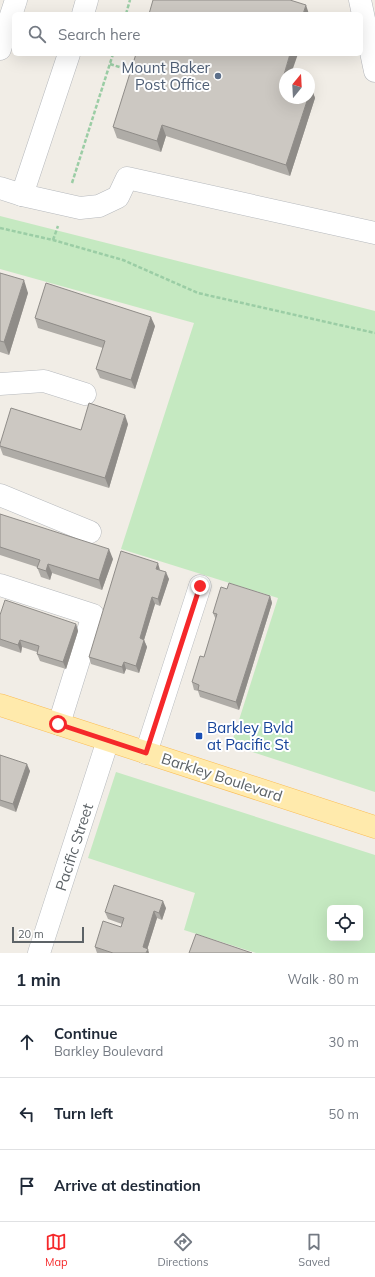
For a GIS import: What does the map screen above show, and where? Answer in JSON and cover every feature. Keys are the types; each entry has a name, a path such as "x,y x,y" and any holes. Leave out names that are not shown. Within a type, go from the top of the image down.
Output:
{"main road":[{"name":"Barkley Boulevard","path":"0,705 375,827"}],"street":[{"path":"0,8 9,0"},
{"path":"12,12 16,0"},
{"path":"83,12 87,0"},
{"path":"360,0 363,12"},
{"path":"0,49 12,12"},
{"path":"363,14 375,71"},
{"path":"22,194 68,56"},
{"path":"0,188 80,208 99,206 118,197 127,178 375,233"},
{"path":"0,384 44,380 85,394"},
{"path":"0,495 90,532"},
{"path":"0,585 93,615 58,724"},
{"path":"146,753 200,586"},
{"name":"Pacific Street","path":"39,953 108,740"}],"path":[{"path":"127,12 130,0"},
{"path":"64,205 112,56"},
{"path":"110,64 138,72"},
{"path":"0,228 53,240 123,260 198,293 375,333"}],"green space":[{"path":"0,216 375,311 375,792 231,745 278,598 121,549 194,323 0,269"},
{"path":"116,772 375,855 375,953 256,953 184,930 195,893 88,858"}],"building":[{"path":"153,0 290,0 306,5 304,12 150,12"},
{"path":"135,56 289,56 286,68 279,68 279,104 306,104 286,165 162,125 157,141 113,127"},
{"path":"0,273 24,280 4,342 0,341"},
{"path":"46,283 151,317 131,380 96,369 105,341 35,318"},
{"path":"89,403 125,415 105,478 0,446 11,408 81,430"},
{"path":"0,514 109,549 99,580 48,564 46,571 37,568 40,560 0,547"},
{"path":"121,551 158,563 156,569 166,572 158,599 152,597 140,638 144,640 136,666 124,662 122,667 89,657"},
{"path":"229,583 270,596 236,702 198,690 199,685 192,682 200,656 204,657 217,614 213,613 221,587 227,589"},
{"path":"5,600 76,624 63,662 37,654 39,646 20,640 18,645 0,639 0,615"},
{"path":"0,755 27,764 13,804 0,800"},
{"path":"114,885 163,901 159,913 154,911 143,947 148,949 146,953 113,953 95,947 103,921 121,927 124,918 105,912"},
{"path":"196,934 252,953 189,953"}],"place":[{"name":"Mount Baker Post Office","path":"218,76"},
{"name":"Barkley Bvld at Pacific St","path":"199,736"}],"route":[{"path":"58,724 146,753 200,586"}]}
